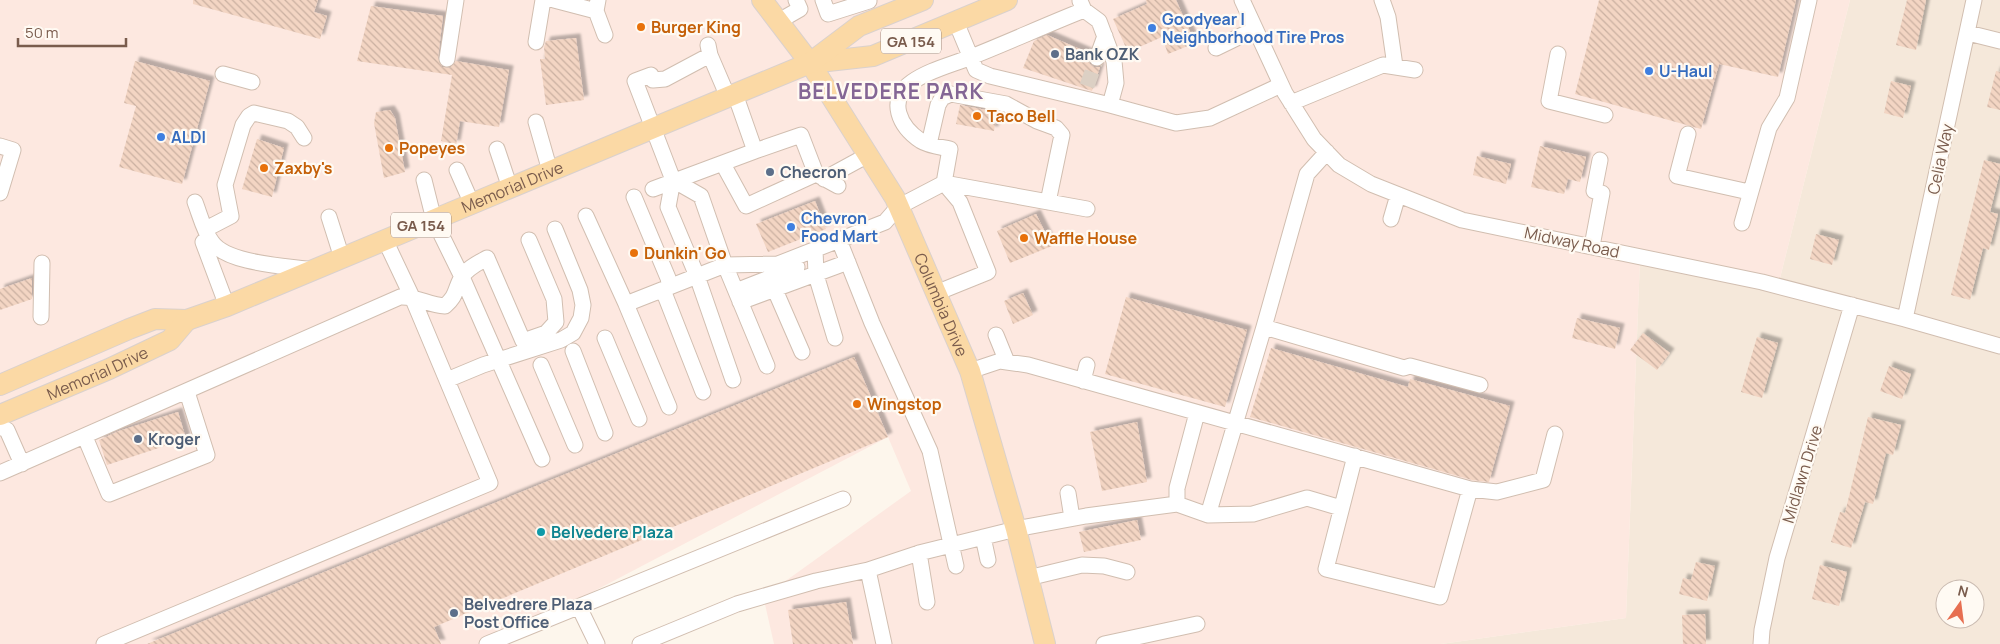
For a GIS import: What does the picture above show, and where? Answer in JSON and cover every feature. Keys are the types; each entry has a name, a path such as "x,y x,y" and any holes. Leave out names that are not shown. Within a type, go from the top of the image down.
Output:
{"main road":[{"name":"Columbia Drive","path":"762,0 810,63 868,155 898,207 936,293 970,371 1016,529 1045,644"},
{"name":"Memorial Drive","path":"0,385 128,329 155,320 187,320 227,306 550,172 810,63 859,26 871,7 923,0"},
{"name":"Memorial Drive","path":"810,63 873,56 1006,0"},
{"name":"Memorial Drive","path":"0,415 109,369 170,340 187,320"}],"street":[{"path":"447,59 456,0"},
{"path":"536,42 543,0"},
{"path":"554,0 597,5 605,35"},
{"path":"779,21 800,9 796,0"},
{"path":"823,0 828,14 871,7"},
{"path":"1382,0 1388,17 1395,66"},
{"path":"1742,223 1749,192 1769,128 1787,98 1809,0"},
{"name":"Celia Way","path":"1905,319 1974,0"},
{"name":"Midway Road","path":"1244,1 1281,85 1314,139 1339,165 1371,184 1462,220 1762,282 2000,346"},
{"path":"944,183 950,149 922,142 906,128 899,118 898,108 900,94 911,82 940,67 971,57 1082,5 1099,21 1114,61 1116,83 1110,105"},
{"path":"956,22 976,70 990,76 1084,92 1110,105 1176,123 1210,118 1281,85"},
{"path":"1216,48 1255,29"},
{"path":"1968,33 2000,41"},
{"path":"1097,58 1105,36"},
{"path":"733,380 697,276 668,207 673,180 635,81 651,75 653,80 665,79 709,50 755,151"},
{"path":"1558,54 1549,102 1605,115"},
{"path":"1291,103 1383,65 1415,70"},
{"path":"223,74 252,82"},
{"path":"929,144 938,105 942,98 951,94 1006,104 1037,121 1056,128 1062,135 1048,202"},
{"path":"207,237 231,216 225,184 243,125 249,116 254,113 288,121 297,127 304,138"},
{"path":"536,122 550,172"},
{"path":"1688,134 1677,176 1749,192"},
{"path":"652,189 801,135 820,177 838,186"},
{"path":"0,146 13,150 0,192"},
{"path":"497,149 510,188"},
{"path":"1208,515 1264,327 1306,174 1326,152"},
{"path":"723,164 746,206 820,177 868,155"},
{"path":"1592,246 1600,160"},
{"path":"457,170 472,204"},
{"path":"424,180 434,220 462,277 542,459"},
{"path":"673,180 701,196 725,265 767,366"},
{"path":"936,293 988,272 960,202 944,183"},
{"path":"738,297 839,240 885,222 898,207 944,183 1087,209"},
{"path":"1391,219 1398,195"},
{"path":"634,197 668,278 666,288 703,392"},
{"path":"195,202 227,306"},
{"path":"586,216 669,406"},
{"path":"329,217 342,258"},
{"path":"525,346 560,340 573,332 581,318 580,290 555,229"},
{"path":"207,237 212,243 230,255 248,260 313,270"},
{"path":"104,644 490,483 412,296 385,240"},
{"path":"447,380 499,360 546,333 556,322 557,315 554,298 529,240"},
{"path":"839,240 930,451 956,566"},
{"path":"626,304 725,265 778,264 815,254"},
{"path":"815,254 816,275 835,338"},
{"path":"0,473 400,297 412,296 430,305 444,306 454,297 462,277 472,266 487,258 525,346"},
{"path":"738,297 775,290 848,262"},
{"path":"41,317 42,263"},
{"path":"775,290 802,352"},
{"name":"Midlawn Drive","path":"1761,644 1762,630 1777,558 1852,305"},
{"path":"1264,327 1404,368 1410,366 1480,385"},
{"path":"996,335 1007,362"},
{"path":"605,338 640,419"},
{"path":"573,351 605,433"},
{"path":"970,371 1000,361 1007,362 1047,378 1082,381 1470,489 1497,492 1543,480 1555,434"},
{"path":"541,365 575,445"},
{"path":"1082,381 1087,365"},
{"path":"85,437 108,494 207,454 186,392"},
{"path":"1177,504 1177,488 1197,413"},
{"path":"0,427 7,430 22,464"},
{"path":"1355,456 1326,569 1440,597 1470,489"},
{"path":"1068,493 1072,518"},
{"path":"640,644 738,604 816,581 868,570 919,553 983,537 1072,518 1177,504 1208,515 1253,514 1306,498 1342,508"},
{"path":"487,644 843,499"},
{"path":"983,537 988,560"},
{"path":"919,553 927,602"},
{"path":"1028,578 1082,565 1104,566 1127,572"},
{"path":"868,570 884,644"},
{"path":"579,606 597,644"},
{"path":"1104,644 1197,624"}],"shaded area":[{"path":"0,0 1850,0 1778,286 1640,260 1626,618 1441,644 774,644 762,591 780,585 911,491 888,437 493,644 0,644"},
{"path":"1850,0 2000,0 2000,644 1441,644 1626,618 1640,259 1778,286"}],"building":[{"path":"193,0 318,0 314,12 327,16 320,39 193,4"},
{"name":"Goodyear | Neighborhood Tire Pros","path":"1146,0 1176,0 1195,43 1168,54 1162,37 1128,52 1113,19 1147,4"},
{"name":"U-Haul","path":"1599,0 1796,0 1778,77 1719,64 1701,129 1575,94"},
{"path":"1907,0 1926,0 1916,50 1896,45"},
{"path":"371,6 443,16 438,58 442,67 450,68 456,61 509,70 499,127 460,121 456,145 441,141 452,75 357,61"},
{"path":"1047,35 1089,53 1088,59 1090,64 1094,67 1100,67 1092,91 1023,68 1034,41"},
{"path":"576,38 584,100 546,105 540,59 545,59 544,47 546,41"},
{"name":"ALDI","path":"135,61 210,81 182,184 119,167 136,106 124,103"},
{"path":"1996,71 2000,72 2000,110 1987,107"},
{"path":"1891,81 1911,86 1903,118 1884,113"},
{"name":"Taco Bell","path":"960,105 997,112 994,131 956,124"},
{"name":"Popeyes","path":"390,110 395,118 405,172 384,178 374,123 376,112"},
{"name":"Zaxby's","path":"257,139 284,148 272,197 242,189"},
{"path":"1540,146 1586,157 1580,182 1568,179 1564,194 1531,187"},
{"path":"1477,156 1511,164 1506,184 1473,175"},
{"path":"1984,160 2000,164 2000,172 1990,212 1998,214 1989,250 1983,248 1970,300 1951,295"},
{"name":"Chevron Food Mart","path":"815,201 826,229 768,252 756,224"},
{"name":"Waffle House","path":"1036,214 1052,246 1010,263 997,231"},
{"path":"1816,234 1839,240 1832,265 1810,259"},
{"path":"32,278 32,299 0,310 0,289"},
{"path":"1023,293 1033,315 1013,324 1004,301"},
{"path":"1126,297 1247,330 1225,407 1105,374"},
{"path":"1577,318 1620,328 1615,349 1572,338"},
{"path":"1643,333 1670,353 1657,370 1630,350"},
{"path":"1757,337 1778,343 1762,398 1741,392"},
{"path":"1271,348 1408,387 1410,379 1510,406 1489,482 1472,480 1250,417"},
{"name":"Belvedere Plaza","path":"854,357 888,437 434,627 441,644 147,644"},
{"path":"1889,366 1911,374 1902,399 1880,391"},
{"path":"178,412 186,439 107,465 99,440 119,431"},
{"path":"1868,417 1901,425 1893,455 1886,453 1873,504 1865,502 1851,548 1831,542 1840,512 1845,513"},
{"path":"1137,422 1147,482 1102,491 1090,432"},
{"path":"1137,520 1141,540 1084,552 1079,532"},
{"path":"1696,562 1715,566 1707,601 1679,594 1683,578 1691,580"},
{"path":"1820,565 1847,572 1839,606 1812,599"},
{"path":"846,602 853,644 793,644 788,610"},
{"path":"1705,614 1706,644 1683,644 1682,615"}],"tunnel":[{"path":"1087,86 1097,58"}],"place":[{"name":"Burger King","path":"641,27"},
{"name":"Goodyear | Neighborhood Tire Pros","path":"1152,28"},
{"name":"Bank OZK","path":"1055,54"},
{"name":"U-Haul","path":"1649,71"},
{"name":"Taco Bell","path":"977,116"},
{"name":"ALDI","path":"161,137"},
{"name":"Popeyes","path":"389,148"},
{"name":"Zaxby's","path":"264,168"},
{"name":"Checron","path":"770,172"},
{"name":"Chevron Food Mart","path":"791,227"},
{"name":"Waffle House","path":"1024,238"},
{"name":"Dunkin' Go","path":"634,253"},
{"name":"Wingstop","path":"857,404"},
{"name":"Kroger","path":"138,439"},
{"name":"Belvedere Plaza","path":"541,532"},
{"name":"Belvedrere Plaza Post Office","path":"454,613"}],"district":[{"name":"BELVEDERE PARK","path":"891,91"}]}
